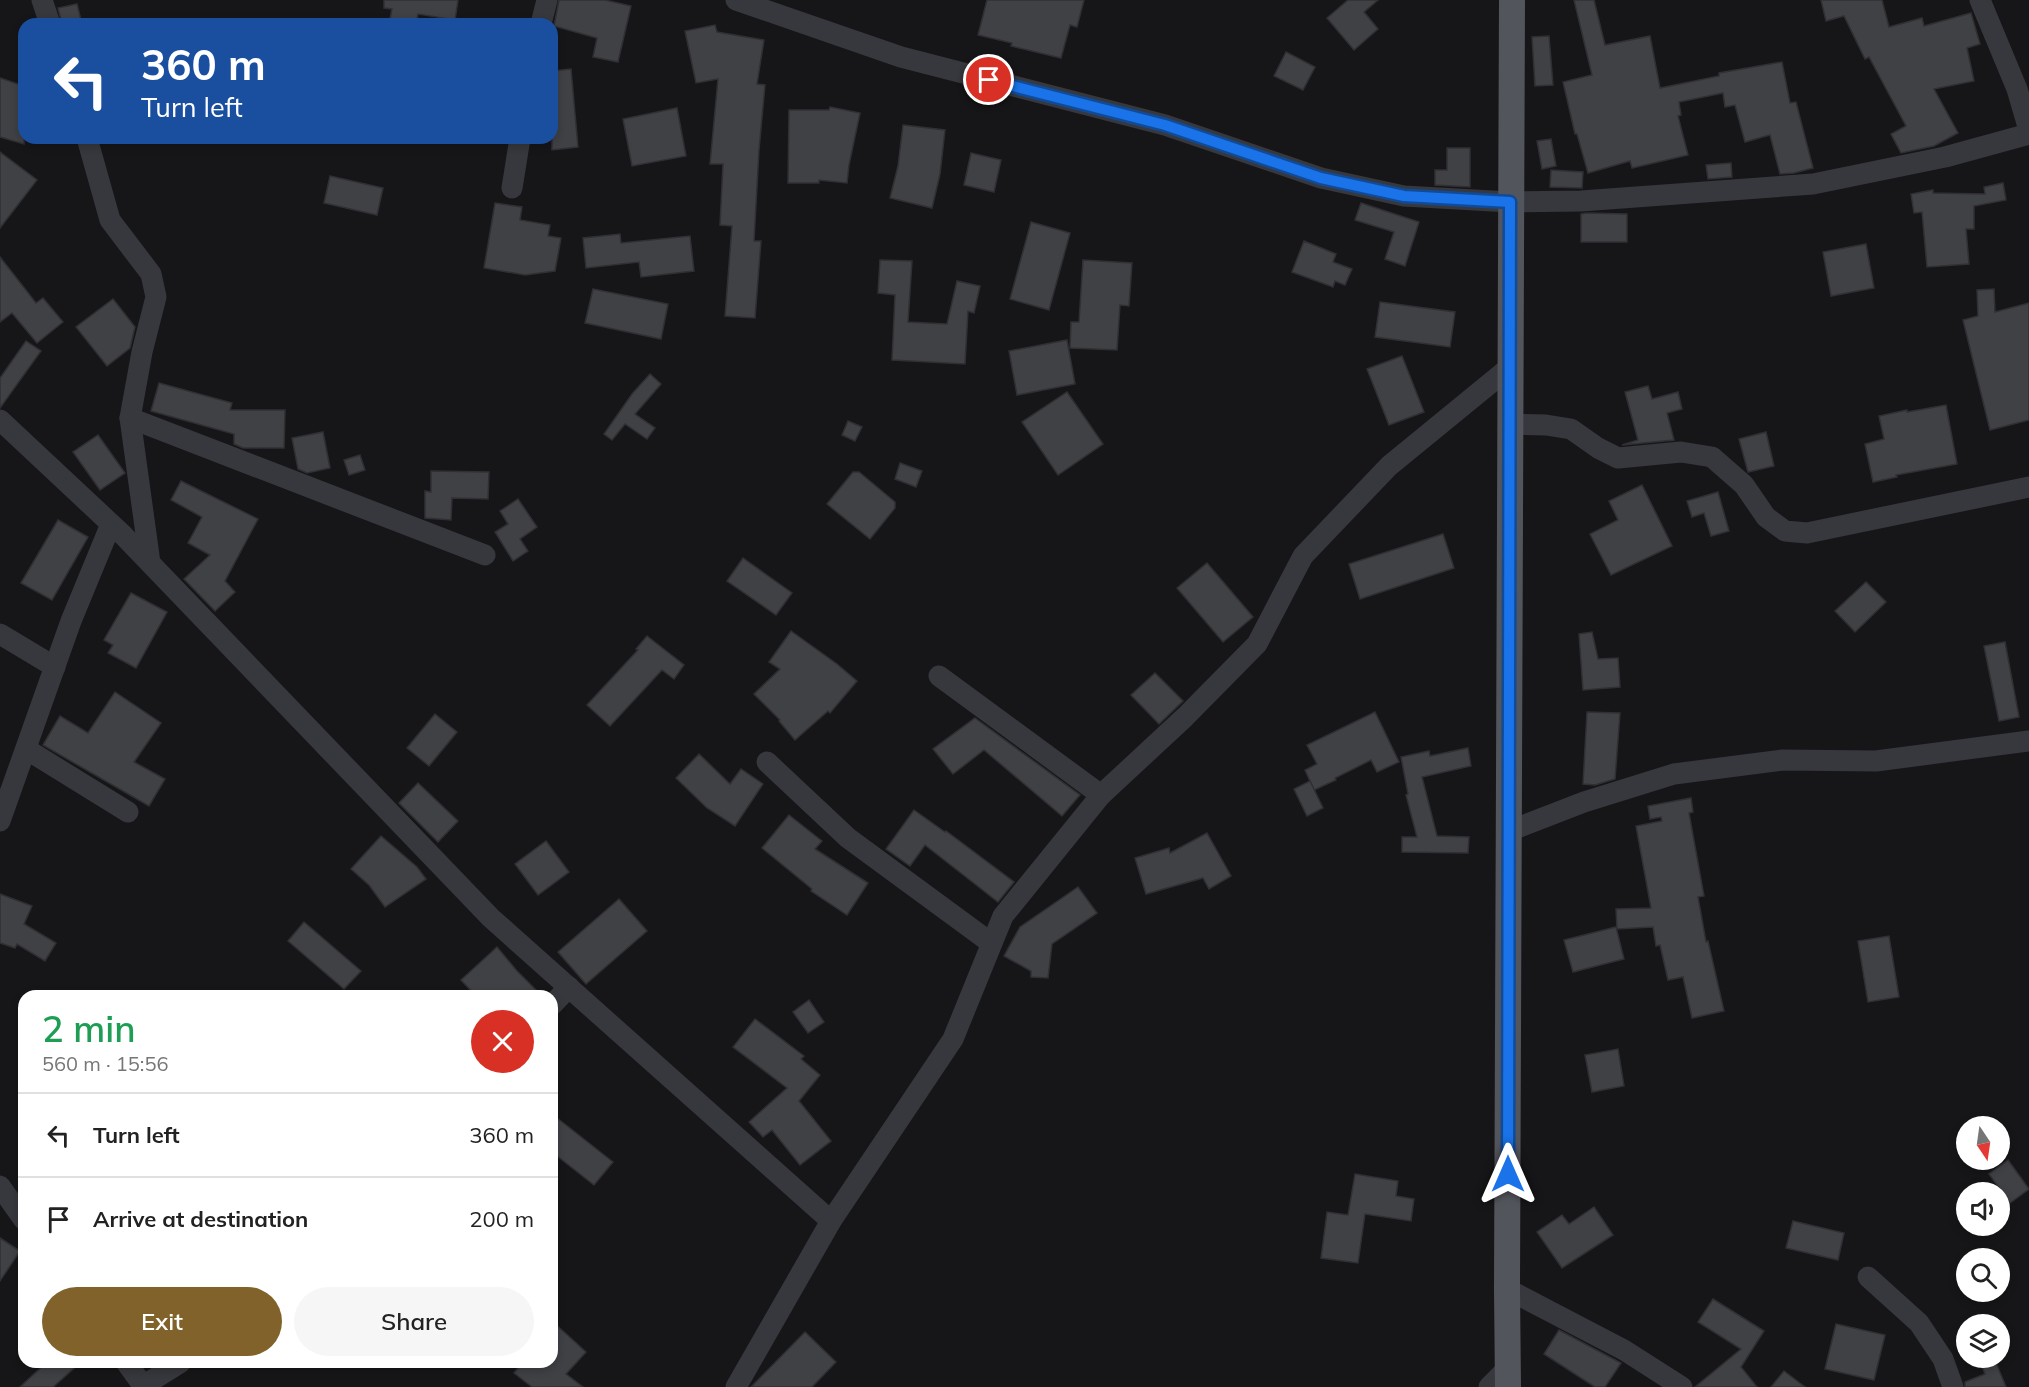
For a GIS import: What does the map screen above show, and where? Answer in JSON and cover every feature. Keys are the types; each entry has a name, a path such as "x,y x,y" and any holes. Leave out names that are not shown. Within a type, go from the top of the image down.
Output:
{"main road":[{"path":"1508,1378 1512,0"}],"street":[{"path":"42,0 48,18"},
{"path":"542,18 547,0"},
{"path":"736,0 901,57 1165,125 1321,178 1404,196 1510,202 1581,201 1813,184 1945,157 2029,132 2018,89 1980,0"},
{"path":"89,144 110,220 151,274 156,297 141,352 130,418 150,563"},
{"path":"512,188 519,144"},
{"path":"736,1387 831,1221 953,1039 1003,916 1101,795 1185,717 1257,645 1303,556 1389,466 1510,367"},
{"path":"130,418 485,555"},
{"path":"0,420 150,563 491,918 831,1221"},
{"path":"1510,424 1546,425 1571,429 1598,448 1618,458 1681,452 1712,457 1744,485 1766,517 1785,531 1807,533 2029,487"},
{"path":"0,821 71,621 111,524"},
{"path":"0,634 55,667"},
{"path":"939,676 1101,795"},
{"path":"1509,831 1584,802 1674,774 1783,760 1876,761 2029,741"},
{"path":"26,749 128,812"},
{"path":"766,762 848,838 991,944"},
{"path":"558,999 569,987"},
{"path":"0,1186 18,1204"},
{"path":"1868,1277 1919,1323 1942,1359 1953,1387"},
{"path":"1507,1288 1624,1350 1682,1387"},
{"path":"130,1368 144,1387 172,1368"},
{"path":"1490,1387 1508,1378"}],"building":[{"path":"384,0 458,0 455,18 418,14 417,18 390,18 392,9 384,8"},
{"path":"559,0 605,0 631,6 618,62 593,57 597,38 558,27 558,18 556,18"},
{"path":"987,0 1084,0 1077,27 1070,25 1061,58 978,35"},
{"path":"1348,0 1378,0 1364,12 1378,29 1354,50 1327,18"},
{"path":"1574,0 1594,0 1605,45 1650,36 1660,88 1719,76 1719,73 1782,62 1790,103 1796,102 1813,168 1780,174 1770,135 1745,142 1735,105 1725,107 1723,93 1679,102 1681,115 1678,116 1688,155 1632,168 1630,161 1588,173 1577,134 1575,134 1563,82 1592,75"},
{"path":"1821,0 1882,0 1889,27 1922,18 1924,26 1971,13 1980,44 1967,48 1974,81 1934,89 1958,133 1934,146 1901,153 1891,134 1906,126 1869,57 1865,59 1844,16 1826,21"},
{"path":"77,4 80,18 60,18 58,8"},
{"path":"715,25 717,32 764,40 757,84 765,85 754,241 761,241 755,318 725,316 732,226 720,225 723,164 710,164 718,79 696,83 685,31"},
{"path":"1549,36 1553,85 1535,86 1532,37"},
{"path":"1286,52 1315,67 1303,90 1274,76"},
{"path":"571,69 578,147 552,150 552,144 558,144 558,70"},
{"path":"0,78 18,84 18,142 0,137"},
{"path":"830,107 860,113 847,183 819,180 819,183 788,183 789,110 829,110"},
{"path":"677,108 686,156 632,166 623,119"},
{"path":"903,125 945,130 940,174 932,208 890,198 898,166"},
{"path":"1551,139 1556,166 1542,169 1537,141"},
{"path":"1447,148 1470,148 1470,187 1435,185 1435,170 1447,170"},
{"path":"0,152 37,180 0,228"},
{"path":"971,153 1001,160 994,192 964,185"},
{"path":"1731,163 1732,177 1708,179 1706,165"},
{"path":"1551,170 1583,172 1582,188 1550,187"},
{"path":"330,176 383,188 377,215 324,203"},
{"path":"2003,183 2006,200 1974,206 1974,229 1966,229 1969,264 1927,267 1922,212 1914,213 1911,194 1933,190 1933,193 1985,194 1984,187"},
{"path":"495,203 522,207 520,220 550,225 548,236 561,238 555,271 525,275 484,268"},
{"path":"1361,203 1419,222 1405,266 1385,259 1394,232 1355,220"},
{"path":"1581,214 1627,214 1627,242 1581,242"},
{"path":"1031,222 1070,233 1049,310 1010,299"},
{"path":"620,234 621,243 690,236 694,271 641,277 639,262 586,268 583,238"},
{"path":"1304,241 1336,254 1333,262 1352,269 1345,285 1335,281 1333,287 1292,272"},
{"path":"1866,244 1874,288 1831,296 1823,252"},
{"path":"0,257 36,303 43,298 63,322 37,343 12,313 0,322"},
{"path":"880,260 912,261 908,322 947,324 957,281 980,286 974,313 968,311 965,364 892,360 895,295 878,293"},
{"path":"1083,260 1132,263 1129,306 1120,305 1117,350 1070,348 1071,322 1079,322"},
{"path":"593,289 668,304 661,339 585,323"},
{"path":"1994,289 1995,312 2029,303 2029,420 1990,430 1963,320 1978,316 1977,290"},
{"path":"113,299 135,327 130,348 107,366 76,327"},
{"path":"1380,302 1455,312 1450,347 1375,337"},
{"path":"1067,340 1075,384 1017,395 1009,351"},
{"path":"26,341 41,351 0,408 0,378"},
{"path":"1402,356 1424,412 1389,425 1367,369"},
{"path":"650,374 661,384 635,414 655,428 647,439 625,424 612,440 604,434 632,394"},
{"path":"159,383 232,403 230,410 285,410 284,448 243,448 234,444 234,434 151,411"},
{"path":"1648,386 1652,399 1678,392 1682,409 1667,413 1674,440 1622,445 1638,440 1625,392"},
{"path":"1067,392 1103,444 1058,475 1022,422"},
{"path":"1946,405 1957,464 1896,475 1897,477 1873,482 1865,444 1884,439 1879,416"},
{"path":"848,421 862,427 855,441 842,435"},
{"path":"323,432 330,468 307,473 298,469 292,438"},
{"path":"1766,432 1774,466 1748,472 1739,439"},
{"path":"98,435 125,473 100,490 73,452"},
{"path":"360,455 365,470 349,475 344,460"},
{"path":"900,463 922,471 916,487 895,479"},
{"path":"431,471 489,472 488,499 452,498 451,520 425,518 425,491 431,492"},
{"path":"853,472 859,472 895,502 895,508 870,539 827,504"},
{"path":"181,481 258,519 225,581 235,592 215,611 184,579 210,555 188,543 202,517 171,500"},
{"path":"1642,485 1672,546 1611,575 1590,534 1618,520 1609,501"},
{"path":"1718,492 1729,531 1711,536 1704,513 1692,517 1687,501"},
{"path":"518,499 537,527 520,539 528,551 513,561 495,532 508,524 500,511"},
{"path":"58,520 88,537 52,600 21,583"},
{"path":"1443,534 1454,568 1360,599 1349,564"},
{"path":"743,558 792,593 776,615 727,581"},
{"path":"1207,563 1253,617 1223,642 1177,588"},
{"path":"1866,582 1886,602 1855,632 1835,611"},
{"path":"131,593 167,612 136,668 108,653 113,645 104,640"},
{"path":"791,631 857,681 830,713 828,711 795,740 780,720 754,694 780,669 769,662"},
{"path":"1592,632 1598,659 1618,658 1620,687 1583,690 1579,634"},
{"path":"647,636 684,665 674,679 662,670 610,726 587,705 638,650 636,649"},
{"path":"2005,642 2019,717 1999,721 1984,646"},
{"path":"1155,673 1183,701 1159,724 1131,695"},
{"path":"115,692 161,723 134,762 165,779 149,806 43,745 60,716 88,733"},
{"path":"1375,712 1399,762 1377,772 1371,760 1314,790 1305,770 1317,764 1307,745"},
{"path":"1587,712 1620,713 1615,779 1595,785 1583,784"},
{"path":"435,714 457,732 429,766 407,748"},
{"path":"975,718 1080,795 1062,816 984,750 953,774 933,749"},
{"path":"1468,748 1471,766 1422,777 1437,836 1469,837 1468,853 1402,852 1402,837 1417,837 1406,795 1408,794 1401,757 1429,751 1430,756"},
{"path":"699,754 730,784 741,769 763,784 735,826 707,808 676,778"},
{"path":"1310,781 1323,808 1307,816 1294,789"},
{"path":"418,783 458,821 438,842 399,803"},
{"path":"1691,798 1693,812 1689,813 1704,896 1698,897 1706,942 1708,941 1724,1011 1692,1018 1683,977 1668,980 1660,945 1656,946 1653,927 1617,929 1616,909 1651,908 1636,826 1662,821 1661,817 1650,819 1648,806"},
{"path":"914,810 1014,882 998,902 925,845 910,866 886,849"},
{"path":"789,815 822,841 815,849 868,883 847,915 811,891 812,889 762,848"},
{"path":"1207,833 1231,876 1209,889 1203,878 1146,894 1135,858 1169,848 1170,853"},
{"path":"381,836 417,867 426,879 385,907 369,885 351,869"},
{"path":"546,841 569,872 538,895 515,864"},
{"path":"1078,887 1097,913 1052,944 1048,978 1031,977 1031,971 1004,956 1020,927"},
{"path":"0,894 32,906 24,924 56,943 45,961 17,944 15,948 0,943"},
{"path":"619,899 647,931 586,984 558,952"},
{"path":"304,922 361,971 344,989 288,941"},
{"path":"1616,927 1624,959 1573,972 1564,940"},
{"path":"1889,936 1899,997 1868,1002 1858,941"},
{"path":"497,947 536,990 470,990 461,980"},
{"path":"809,1000 824,1022 808,1033 793,1012"},
{"path":"755,1019 804,1056 801,1059 820,1075 799,1101 831,1141 800,1165 772,1130 763,1137 749,1122 787,1088 733,1047"},
{"path":"1618,1049 1624,1086 1592,1092 1585,1055"},
{"path":"558,1119 613,1162 594,1185 558,1157"},
{"path":"2010,1163 2029,1189 2010,1203 2010,1182 1995,1182 1989,1174 1994,1170 2010,1170"},
{"path":"1355,1174 1398,1181 1396,1196 1414,1199 1411,1221 1365,1214 1358,1263 1321,1258 1327,1212 1348,1215"},
{"path":"1594,1207 1613,1235 1562,1268 1537,1232 1562,1215 1569,1224"},
{"path":"1793,1221 1844,1233 1838,1260 1786,1248"},
{"path":"0,1238 18,1250 18,1254 0,1281"},
{"path":"1713,1299 1764,1331 1741,1367 1757,1387 1695,1387 1741,1349 1698,1322"},
{"path":"1836,1324 1885,1335 1874,1380 1825,1369"},
{"path":"558,1326 586,1352 566,1374 583,1387 532,1387 514,1373 518,1368 558,1368"},
{"path":"1559,1330 1621,1363 1605,1387 1595,1387 1544,1354"},
{"path":"805,1332 836,1362 812,1387 751,1387"},
{"path":"41,1368 74,1368 53,1387 20,1387"},
{"path":"1983,1368 1998,1368 2006,1387 1965,1387 1965,1382 1985,1374"},
{"path":"1784,1371 1805,1387 1771,1387"}],"route":[{"path":"989,80 1165,125 1321,178 1404,196 1510,202 1508,1174"}]}
